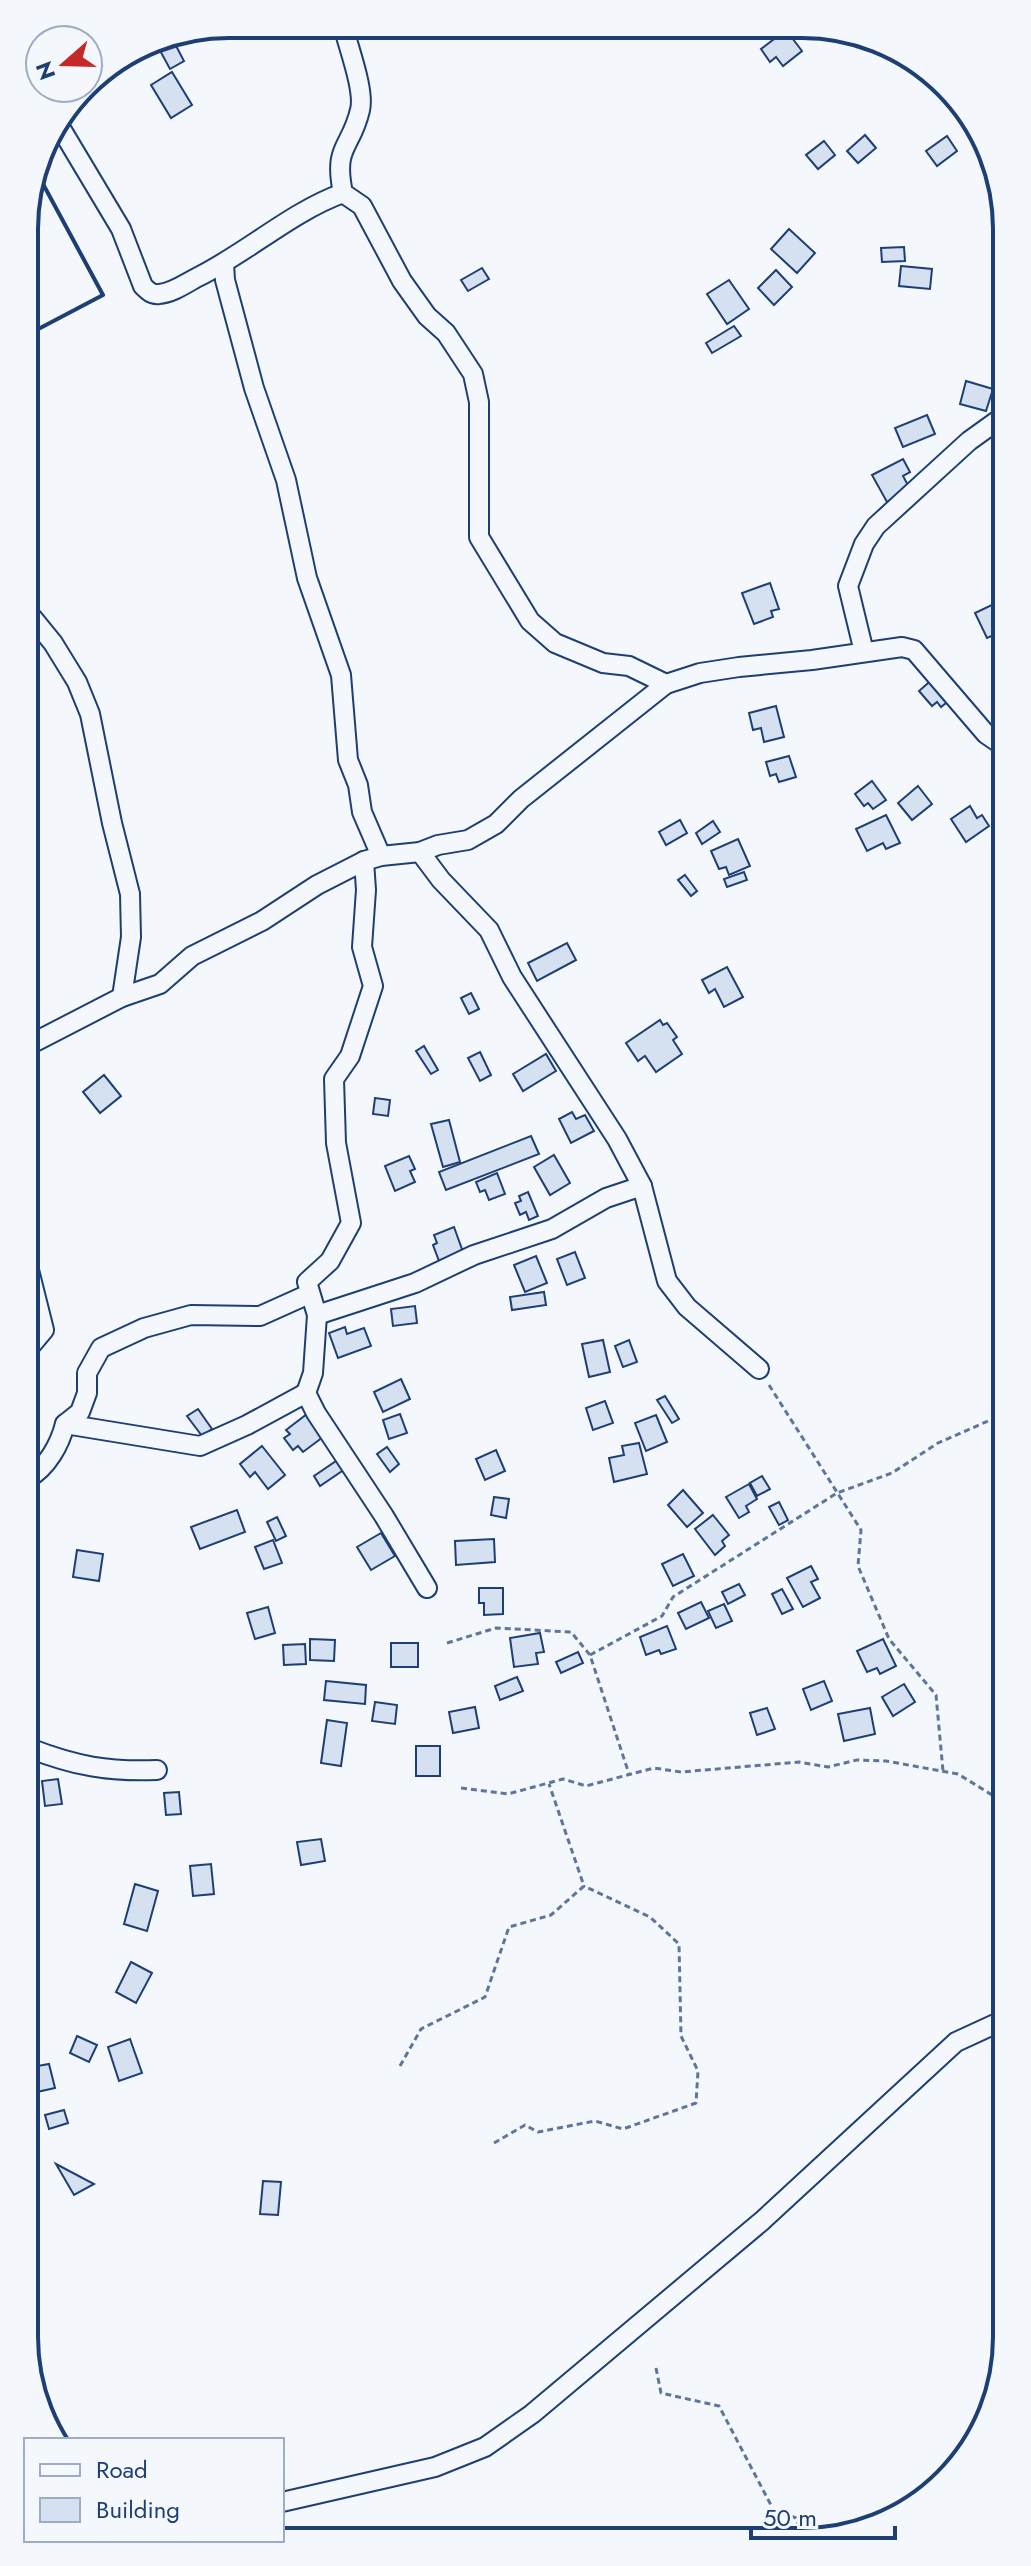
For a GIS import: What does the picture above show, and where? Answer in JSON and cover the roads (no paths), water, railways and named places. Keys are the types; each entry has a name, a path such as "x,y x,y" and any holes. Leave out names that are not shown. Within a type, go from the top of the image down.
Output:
{"street":[{"path":"346,38 361,107 341,151 338,170 343,193 362,206 402,281 427,316 446,333 473,374 479,402 479,537 530,621 555,643 603,663 629,666 666,684"},
{"path":"64,134 121,229 143,286 157,295 174,290 224,264 307,210 343,193"},
{"path":"65,1424 200,1446 306,1393 313,1373 317,1315 307,1282 330,1261 351,1223 336,1143 334,1079 350,1056 373,986 362,947 372,858 358,785 348,760 341,675 307,578 286,480 254,388 225,280 224,264"},
{"path":"864,652 848,586 864,544 876,526 969,441 993,424"},
{"path":"38,625 77,682 90,714 130,894 131,937 122,997"},
{"path":"38,1040 122,997 160,984 192,956 262,921 317,885 372,858 420,852 438,845 468,840 496,824 521,799 666,684 700,673 902,647 914,650 993,739"},
{"path":"420,852 441,880 489,930 512,977 617,1139 642,1186 667,1281 687,1307 759,1369"},
{"path":"317,1315 415,1283 474,1255 552,1229 606,1198 642,1186"},
{"path":"38,1473 61,1438 65,1424 80,1412 87,1393 87,1373 101,1348 144,1328 179,1318 230,1314 260,1316 309,1294"},
{"path":"38,1306 44,1330 38,1337"},
{"path":"306,1393 427,1588"},
{"path":"38,1751 78,1764 114,1771 157,1770"},
{"path":"284,2502 435,2467 485,2447 532,2414 762,2221 956,2042 993,2025"}]}
